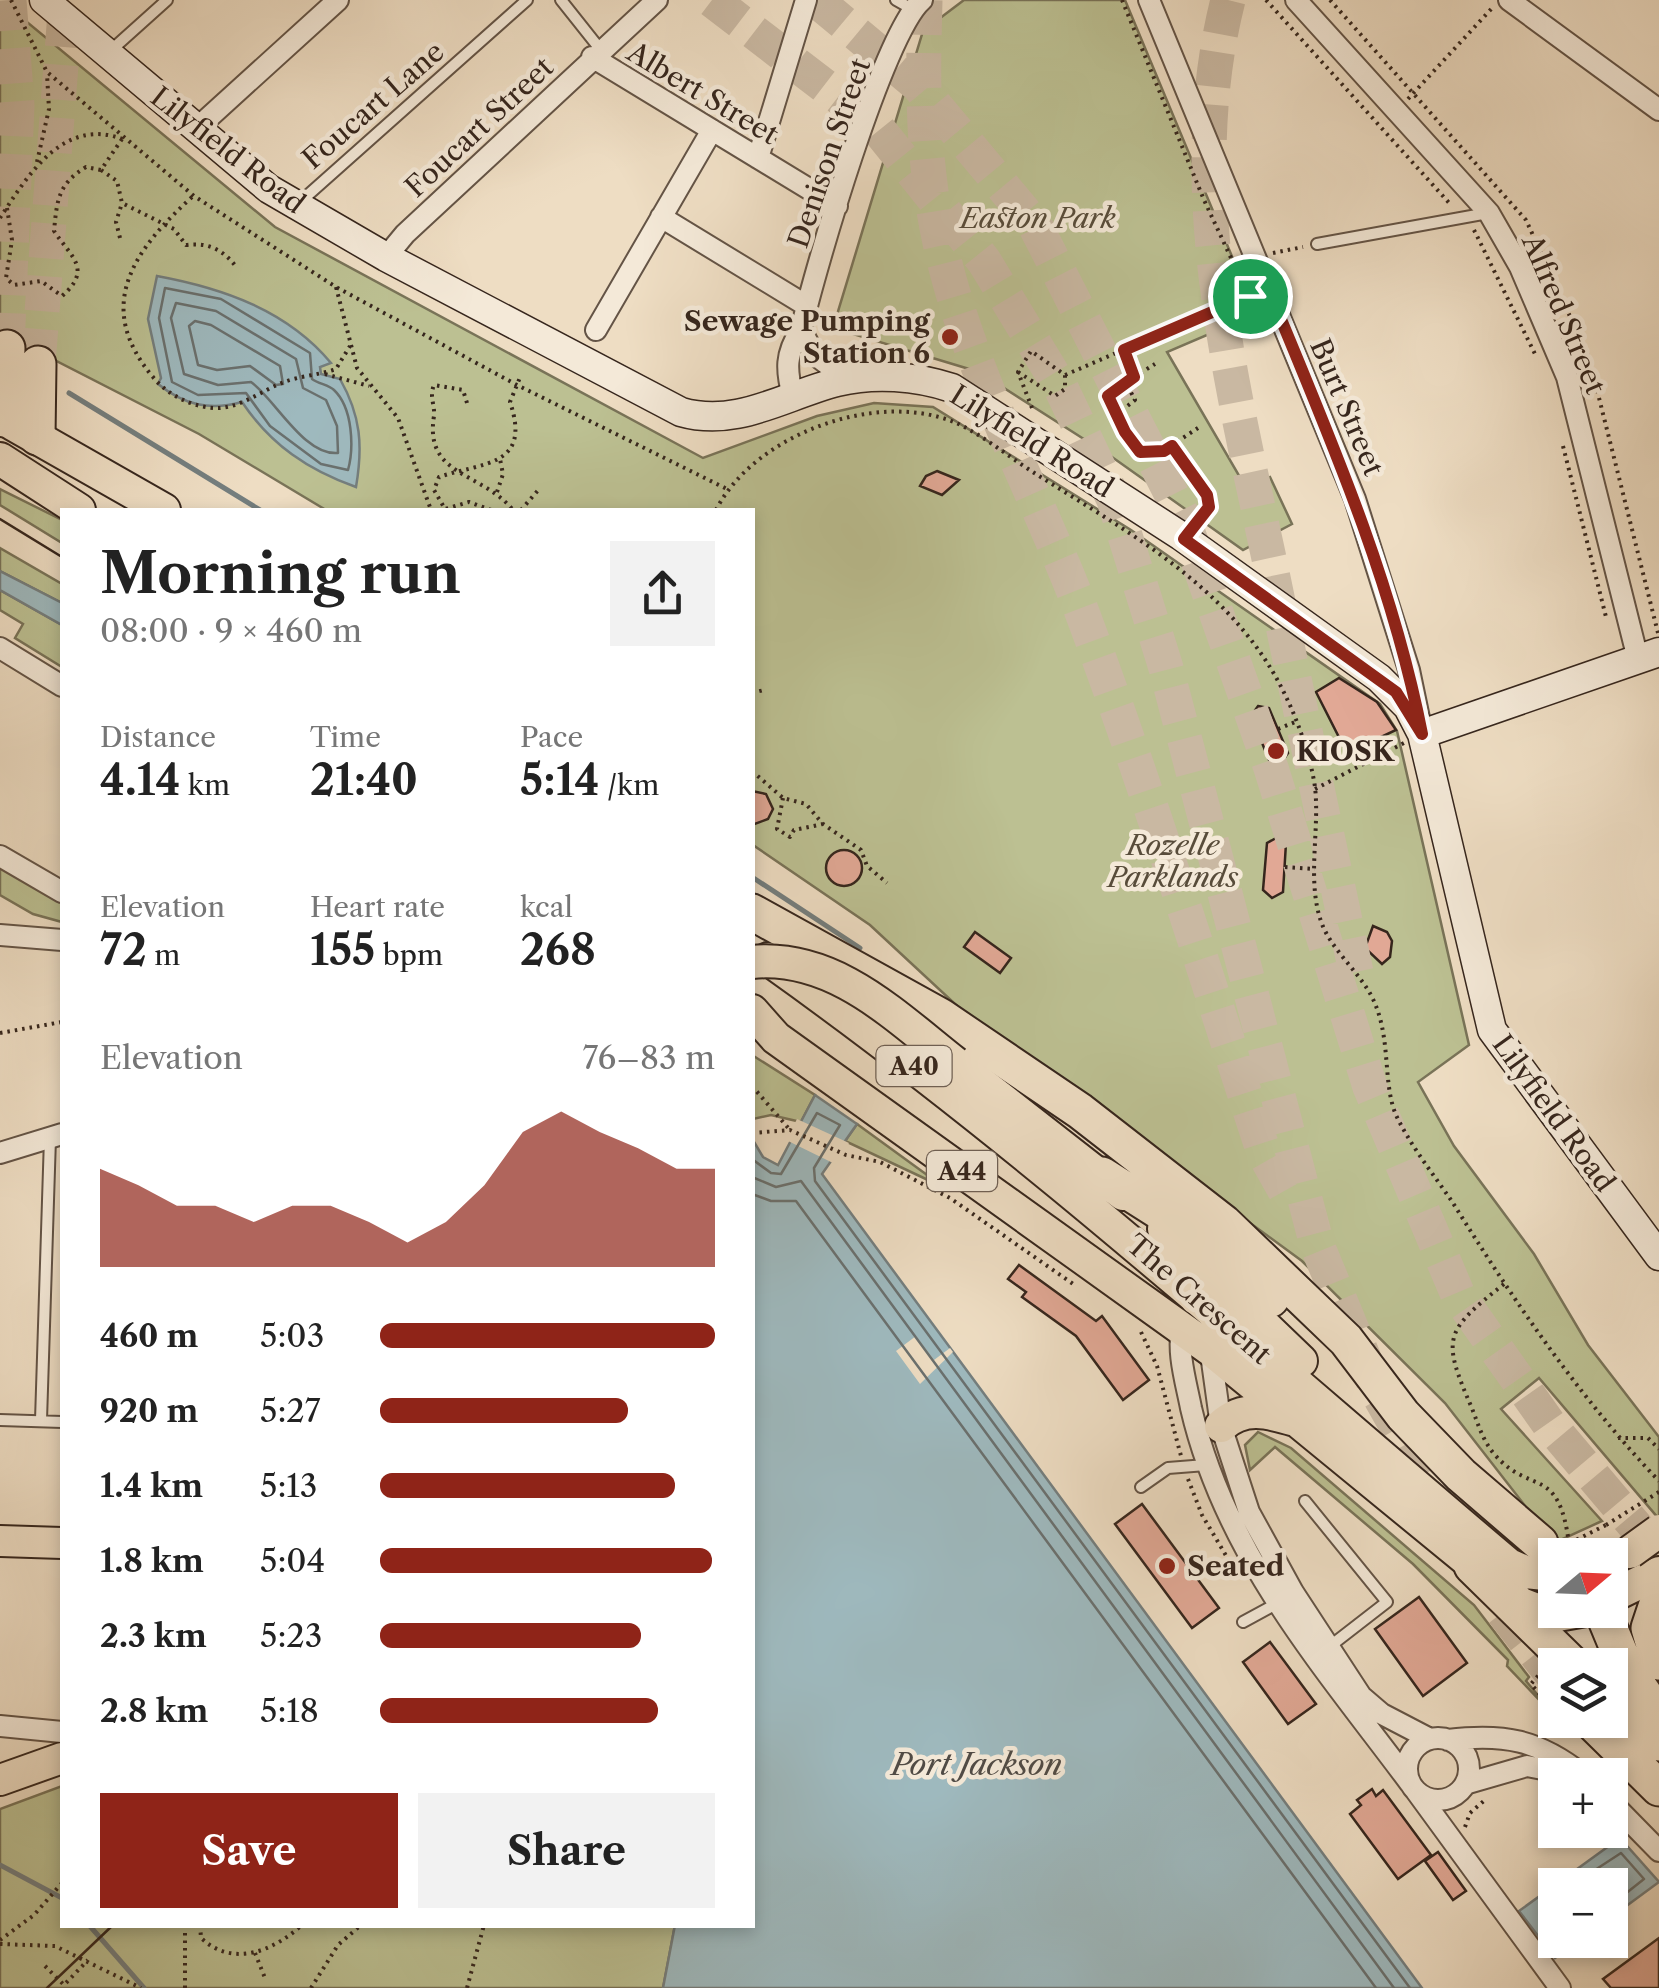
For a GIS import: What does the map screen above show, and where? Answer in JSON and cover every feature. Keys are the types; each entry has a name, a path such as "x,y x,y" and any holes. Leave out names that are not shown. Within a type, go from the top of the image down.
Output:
{"highway":[{"path":"3,356 2,418 15,456 77,508"},
{"path":"15,456 38,364"},
{"path":"15,456 158,508"},
{"path":"755,914 940,1016 1142,1159 1224,1223 1294,1287 1346,1340 1403,1415"},
{"name":"The Crescent","path":"755,950 1034,1160 1509,1565 1538,1573"},
{"path":"755,962 796,964 844,980 1102,1175 1232,1292 1355,1416 1385,1460"},
{"name":"The Crescent","path":"764,1036 1210,1349 1472,1566 1521,1604 1538,1611"},
{"path":"1102,1175 1198,1236 1403,1415 1460,1475 1547,1538"},
{"path":"1197,1297 1232,1292 1276,1301"},
{"path":"1221,1426 1243,1412 1265,1411 1300,1421"},
{"path":"1659,1531 1635,1571 1659,1662"},
{"path":"1472,1566 1546,1648"},
{"path":"1609,1628 1626,1668 1659,1716"},
{"path":"1628,1715 1659,1743"},
{"path":"1589,1738 1659,1788"}],"main road":[{"name":"Lilyfield Road","path":"44,0 195,130 297,206 681,412 703,418 735,417 848,380 898,378 952,388 1184,539 1396,692 1422,734 1492,1030 1659,1256"},
{"path":"1422,734 1648,656"},
{"path":"0,1541 60,1542"},
{"path":"0,1780 60,1759"}],"street":[{"path":"195,130 338,0"},
{"name":"Foucart Street","path":"386,257 596,53 657,0"},
{"path":"758,158 806,0"},
{"name":"Burt Street","path":"1149,0 1257,256 1259,292 1356,499 1410,670 1422,734"},
{"name":"Alfred Street","path":"1296,0 1394,114 1489,213 1520,266 1567,377 1648,656"},
{"path":"1509,0 1659,110"},
{"name":"Denison Street","path":"802,394 807,306 837,206 910,3"},
{"name":"Albert Street","path":"596,53 837,206"},
{"path":"596,330 712,130"},
{"path":"661,217 807,306"},
{"path":"804,336 814,354 848,380"},
{"path":"0,648 60,685"},
{"path":"0,856 60,891"},
{"path":"0,935 60,940"},
{"path":"0,1153 56,1136"},
{"path":"1197,1297 1180,1328 1184,1376 1206,1465 1236,1537 1276,1604 1372,1706 1457,1745 1468,1763 1451,1824 1560,1988"},
{"path":"1197,1297 1210,1349 1221,1426 1249,1512 1323,1652 1413,1787 1465,1848"},
{"path":"0,1726 60,1732"},
{"path":"1413,1787 1410,1756 1439,1739 1479,1736 1525,1742 1552,1750 1562,1758"},
{"path":"1413,1787 1433,1800 1528,1766 1538,1768"},
{"path":"1628,1819 1659,1851"}],"lane":[{"path":"107,54 166,0"},
{"name":"Foucart Lane","path":"297,206 527,0"},
{"path":"561,0 596,53"},
{"path":"1317,244 1489,213"},
{"path":"40,1420 56,1136"},
{"path":"0,1420 60,1422"},
{"path":"1141,1488 1168,1468 1206,1465"},
{"path":"1305,1501 1386,1602 1323,1652"},
{"path":"1244,1622 1276,1604"}],"path":[{"path":"0,218 37,162 49,108 47,72 11,0"},
{"path":"1065,375 1259,292 1204,200 1122,0"},
{"name":"Alfred Street","path":"1266,0 1477,234 1540,366"},
{"path":"1394,114 1499,0"},
{"path":"47,72 194,196 336,287 517,386 727,488"},
{"path":"37,162 78,137 110,134 142,150"},
{"path":"101,170 122,139"},
{"path":"7,208 12,240 6,278 14,285 41,281 62,296 75,285 79,270 74,254 54,231 58,197 66,180 86,168 101,170 118,181 122,203 116,222 120,238"},
{"path":"194,196 151,235 126,284 122,314 134,354 158,384 194,404 221,408 285,381 321,374 343,364 350,346"},
{"path":"122,203 164,223 186,244 201,242 226,252 237,268"},
{"path":"1257,256 1317,244"},
{"path":"336,287 350,346 370,386 398,418 430,508"},
{"path":"1124,350 1134,377"},
{"path":"1018,372 1031,351 1065,375"},
{"path":"1155,364 1108,396 1140,452 1164,451 1198,428"},
{"path":"1018,372 1056,396 1065,388 1065,375"},
{"path":"1018,372 1032,408"},
{"path":"321,374 340,375 370,386"},
{"path":"444,508 434,490 439,478 489,467 515,440 517,422 510,402 522,375"},
{"path":"1116,416 1135,400 1126,383"},
{"path":"467,402 462,390 455,386 434,386 430,394 434,405 430,429 436,454 497,492 511,508"},
{"path":"717,508 727,488 770,447 819,426 893,412 953,422 1190,576 1244,631 1278,682 1295,722 1315,788 1315,868 1322,925 1373,999 1386,1036 1395,1112 1504,1284 1618,1438 1659,1481"},
{"path":"1560,435 1611,633"},
{"path":"1172,446 1210,502 1184,539"},
{"path":"497,492 502,474 500,459"},
{"path":"523,508 540,488"},
{"path":"448,508 468,502 485,508"},
{"path":"755,692 764,690"},
{"path":"1278,730 1295,722"},
{"path":"1315,788 1422,734"},
{"path":"755,774 783,798 806,804 822,824 861,850 867,866 888,884"},
{"path":"783,798 777,829 790,837 794,830 822,824"},
{"path":"1285,867 1315,868"},
{"path":"0,1032 60,1022"},
{"path":"755,1089 790,1130"},
{"path":"755,1131 790,1130 846,1155 880,1162 950,1198 1076,1286"},
{"path":"1504,1284 1467,1314 1452,1338 1453,1370 1480,1433 1496,1457 1540,1480 1558,1498 1554,1538"},
{"path":"1140,1330 1157,1366"},
{"path":"1618,1438 1648,1438 1659,1449"},
{"path":"1569,1538 1606,1526 1659,1492"},
{"path":"1465,1848 1465,1826 1470,1814 1488,1797"},
{"path":"0,1942 60,1886"},
{"path":"185,1988 186,1928"},
{"path":"200,1928 201,1938 213,1948 237,1956 256,1953 297,1928"},
{"path":"311,1988 338,1945 358,1928"},
{"path":"467,1988 483,1928"},
{"path":"0,1942 54,1946 141,1988"},
{"path":"256,1953 265,1978"},
{"path":"44,1966 64,1985 88,1960"}],"green space":[{"name":"Easton Park","path":"964,0 1125,0 1256,314 1167,352 1245,486 1270,477 1292,524 1243,550 1112,457 979,372 833,328 923,31"},
{"name":"Rozelle Parklands","path":"0,10 27,22 275,227 703,458 817,416 874,403 933,407 1131,530 1380,704 1397,731 1469,1045 1418,1082 1454,1146 1534,1254 1588,1345 1659,1437 1659,1519 1539,1378 1501,1409 1602,1521 1565,1538 1550,1538 1445,1403 1302,1261 969,1017 870,925 755,846 755,508 323,508 199,434 0,332"},
{"path":"0,489 60,519 60,542 0,505"},
{"path":"0,548 60,583 60,602 0,571"},
{"path":"0,590 60,624 60,666 15,638 23,624 0,610"},
{"path":"0,866 60,900 60,921 33,914 0,895"},
{"path":"755,1057 815,1095 801,1122 771,1115 755,1119"},
{"path":"857,1124 945,1188 845,1141"},
{"path":"1258,1432 1291,1448 1474,1605 1529,1677 1526,1681 1538,1699 1507,1666 1508,1660 1413,1564 1275,1447 1250,1470 1245,1445"},
{"path":"60,1787 60,1928 674,1928 663,1988 0,1988 0,1809"}],"water":[{"path":"157,276 229,295 274,315 331,363 320,367 321,374 340,379 356,419 360,445 356,487 322,473 292,454 265,431 242,402 198,404 158,384 161,378 148,319"},
{"path":"0,571 60,602 60,624 0,590"},
{"name":"Port Jackson","path":"815,1095 857,1124 822,1174 1422,1988 663,1988 674,1928 755,1928 755,1143 763,1157 778,1165"},
{"path":"1628,1847 1659,1882 1628,1905 1628,1868 1579,1868 1606,1848"},
{"path":"1538,1897 1538,1936 1519,1911"}],"pier":[{"path":"797,1119 849,1143 835,1164 786,1140"},
{"path":"916,1336 934,1360 950,1348 953,1352 920,1384 896,1351"}],"building":[{"path":"937,471 959,480 942,495 920,486 926,476"},
{"path":"1339,678 1377,702 1396,730 1347,753 1316,692"},
{"path":"1258,706 1269,708 1288,753 1281,763 1269,760 1251,716"},
{"path":"755,792 766,794 773,809 768,819 755,824"},
{"path":"1278,837 1286,843 1283,892 1272,898 1263,890 1267,843"},
{"path":"844,850 857,855 862,868 857,881 844,886 831,881 826,868 831,855"},
{"path":"1373,926 1387,932 1392,941 1390,957 1382,964 1365,948"},
{"path":"975,932 1011,958 1000,973 964,947"},
{"path":"1019,1265 1096,1321 1102,1316 1149,1380 1123,1400 1076,1336 1022,1297 1026,1292 1008,1279"},
{"name":"Seated","path":"1142,1504 1219,1608 1192,1628 1115,1524"},
{"path":"1419,1597 1467,1663 1423,1696 1375,1629"},
{"path":"1270,1642 1316,1704 1288,1724 1243,1662"},
{"path":"1372,1789 1376,1796 1383,1790 1431,1855 1398,1879 1350,1814 1361,1805 1357,1800"},
{"path":"1438,1852 1466,1891 1453,1900 1425,1861"},
{"path":"1659,1938 1659,1988 1611,1988 1603,1979"}],"waterway":[{"path":"69,393 257,508"},
{"path":"755,879 860,948"},
{"path":"0,1865 60,1897"},
{"path":"92,1928 144,1988"}],"tunnel":[{"path":"7,348 17,105 9,0"},
{"path":"38,364 66,0"},
{"path":"712,0 874,124 984,261 1061,388 1114,500 1166,668 1317,1245 1379,1395 1442,1507"},
{"path":"816,0 918,85 1035,225 1181,513 1271,768 1370,1087 1458,1295 1549,1424 1659,1554"},
{"path":"925,0 927,159 945,264 960,315 998,417 1083,615 1154,816 1264,1153 1291,1201"},
{"path":"1228,0 1215,70 1209,140 1217,282 1240,424 1356,972"},
{"path":"1503,1612 1538,1656"}],"tram line":[{"path":"0,519 60,556"},
{"path":"47,1988 110,1928"}],"place":[{"name":"Sewage Pumping Station 6","path":"950,337"},
{"name":"KIOSK","path":"1276,751"},
{"name":"Seated","path":"1167,1566"}],"route":[{"path":"1268,288 1356,499 1392,625 1410,670 1422,734 1396,692 1184,539 1206,513 1210,502 1207,495 1172,446 1164,451 1140,452 1125,432 1108,396 1134,377 1124,350 1250,296 1268,288"}]}
